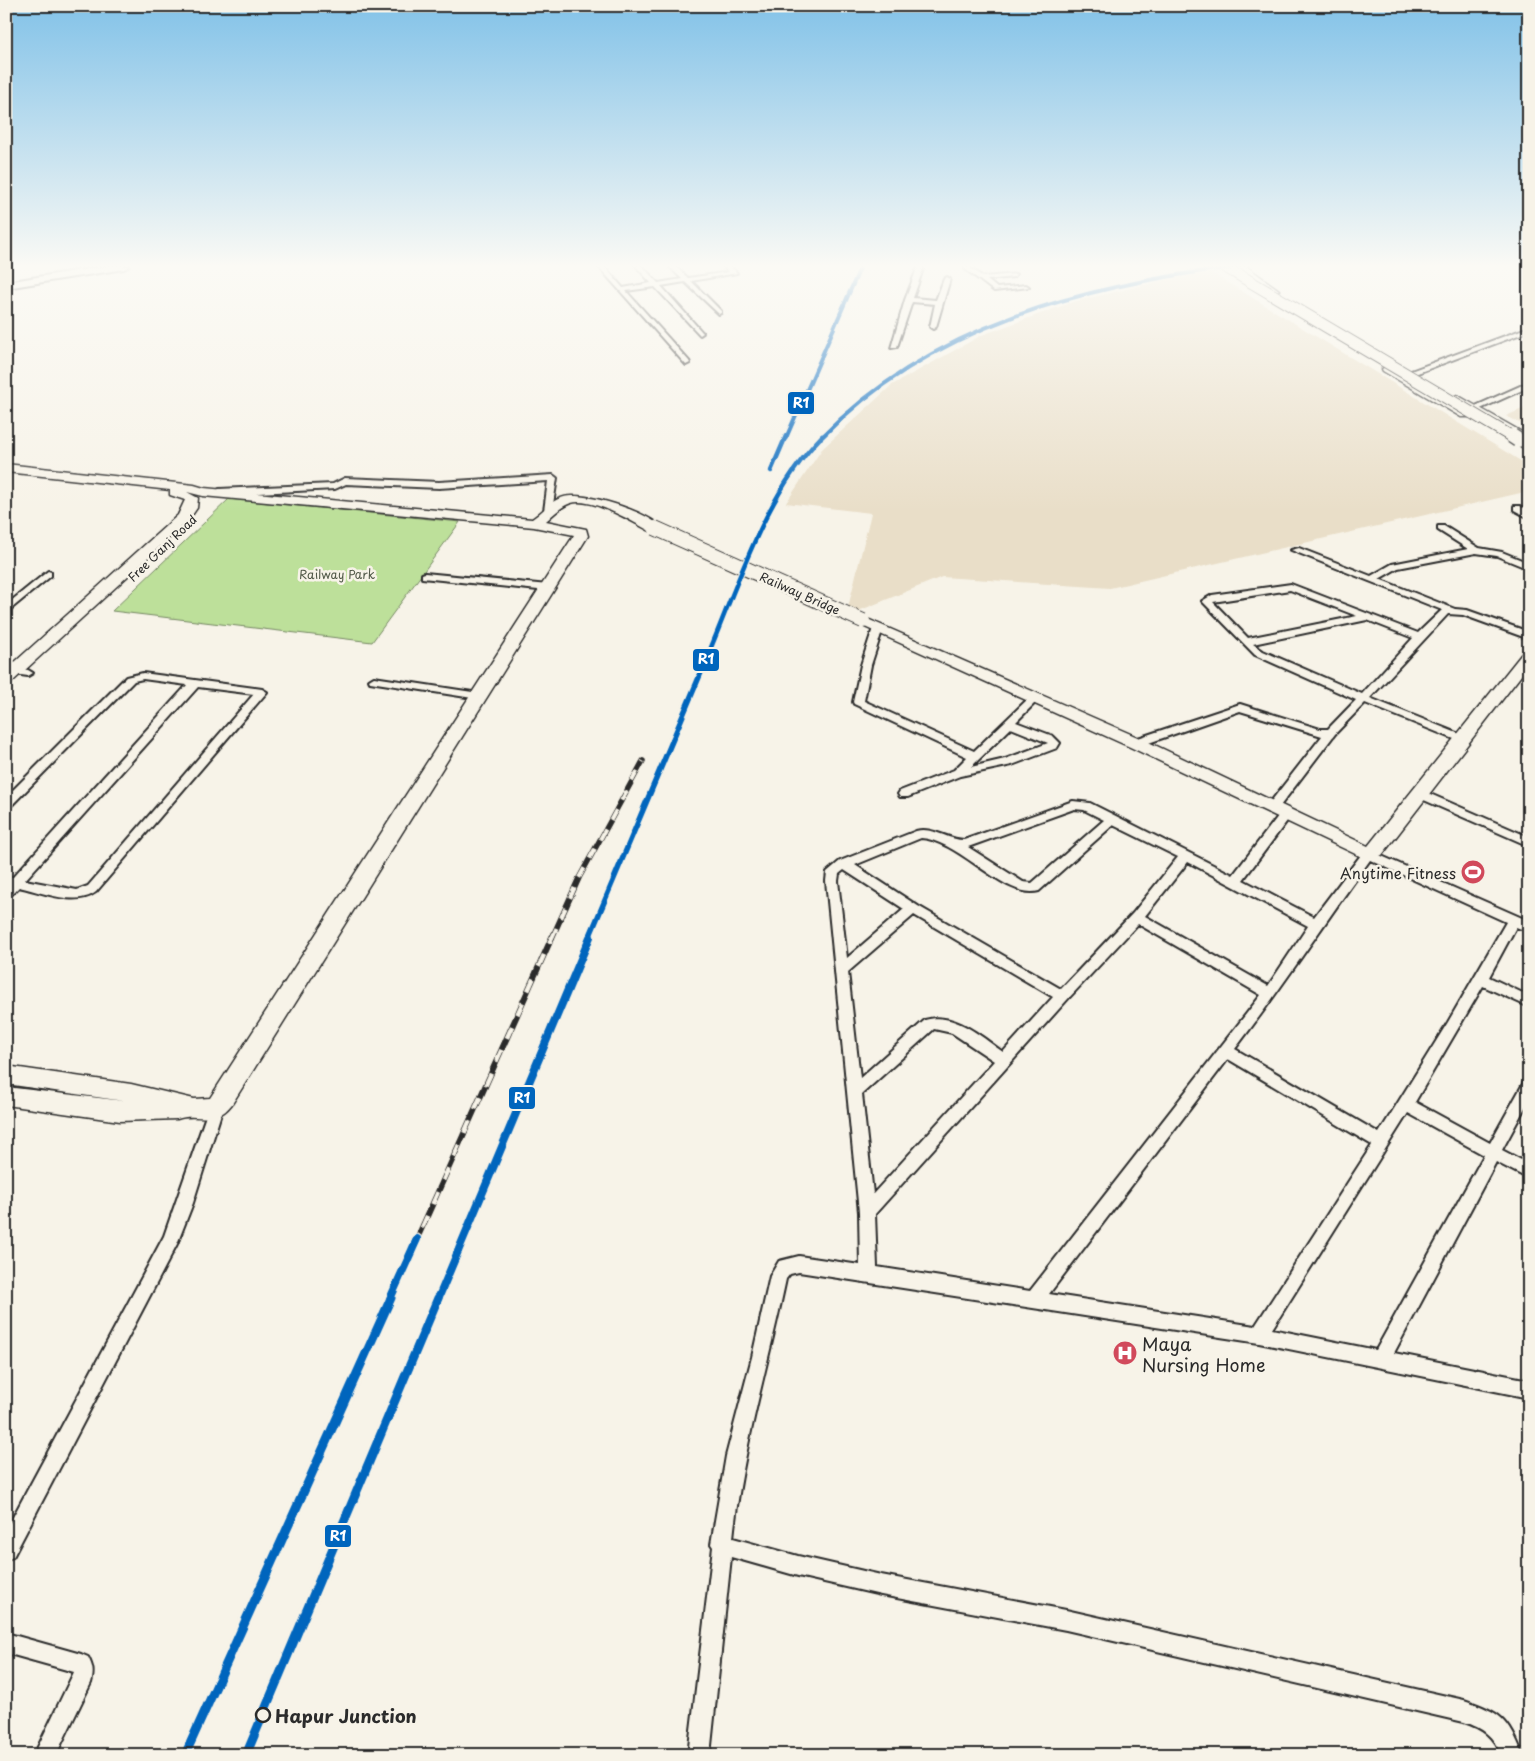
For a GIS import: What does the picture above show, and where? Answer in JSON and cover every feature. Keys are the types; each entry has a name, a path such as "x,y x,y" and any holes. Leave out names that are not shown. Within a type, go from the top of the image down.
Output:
{"main road":[{"path":"1365,348 1525,442"}],"street":[{"path":"673,348 686,363"},
{"path":"1352,348 1516,447 1529,452"},
{"path":"1372,348 1475,408 1525,442"},
{"path":"1412,372 1477,348"},
{"path":"1475,408 1529,384"},
{"name":"Free Ganj Road","path":"6,468 175,487 203,492 206,498 198,513 69,629 14,673 6,693"},
{"path":"6,473 174,491 192,498 190,508 183,518 69,629"},
{"path":"203,492 337,486 345,481 448,485 553,478 548,512"},
{"path":"6,1550 170,1239 185,1203 216,1107 581,536 581,532 534,523 219,492"},
{"name":"Railway Bridge","path":"534,523 567,500 582,498 594,501 1136,743 1280,810 1368,854"},
{"path":"1517,508 1529,515"},
{"path":"1441,528 1476,550"},
{"path":"1296,550 1451,610 1529,636"},
{"path":"1373,579 1395,566 1476,550 1499,554 1529,566"},
{"path":"6,610 48,574"},
{"path":"425,576 548,588"},
{"path":"1418,637 1291,587 1209,599 1209,605 1259,653 1364,699 1463,739"},
{"path":"1236,880 1331,732 1364,699 1418,637 1446,611 1451,610"},
{"path":"1246,642 1369,617"},
{"path":"871,624 866,665 858,702 976,757"},
{"path":"1033,1301 1270,994 1316,924 1368,854 1376,850 1529,654"},
{"path":"6,804 130,679 143,676 262,692 92,890 85,894 77,894 11,882"},
{"path":"374,680 479,696"},
{"path":"6,893 11,882 196,682"},
{"path":"958,773 976,757 1008,722 1035,698"},
{"path":"1136,743 1240,707 1319,733 1331,732"},
{"path":"904,794 958,773 1008,762 1054,743 1049,738 1008,722"},
{"path":"1421,794 1529,842"},
{"path":"953,844 965,844 1073,805 1086,806 1236,880 1316,924"},
{"path":"869,1274 867,1212 853,1093 843,969 832,881 833,872 844,864 920,834 932,835 953,844 1020,886 1031,889 1035,888 1112,819"},
{"path":"1368,854 1529,927"},
{"path":"867,1212 1062,996 1138,916 1186,856"},
{"path":"844,864 913,910 1062,996"},
{"path":"843,969 913,910"},
{"path":"1138,916 1143,922 1270,994"},
{"path":"1259,1335 1406,1104 1481,979 1513,920"},
{"path":"1481,979 1529,1002"},
{"path":"853,1093 930,1024 937,1021 954,1028 1004,1060"},
{"path":"1226,1051 1382,1142"},
{"path":"6,1075 131,1093 194,1108"},
{"path":"1382,1359 1529,1086"},
{"path":"6,1096 120,1111 216,1107"},
{"path":"1406,1104 1529,1172"},
{"path":"699,1755 722,1544 735,1456 761,1356 778,1276 785,1267 799,1264 869,1274 1259,1335 1529,1388"},
{"path":"722,1544 798,1566 881,1585 1066,1620 1464,1711 1489,1720 1500,1727 1512,1755"},
{"path":"6,1643 81,1664 84,1672 81,1683 45,1755"}],"shaded area":[{"path":"958,348 1335,348 1529,466 1529,491 1110,588 942,577 846,616 871,513 786,503 822,449 892,385"},
{"path":"1529,406 1529,428 1506,416"}],"green space":[{"name":"Railway Park","path":"229,499 460,522 372,642 112,611"}],"railway":[{"path":"821,438 865,399 912,366 944,348"},
{"path":"707,657 742,570 769,513 784,485 822,436"},
{"path":"589,938 708,656"},
{"path":"552,938 579,878 643,761"},
{"path":"390,1299 552,937"},
{"path":"438,1299 590,937"},
{"path":"185,1755 390,1298"},
{"path":"246,1755 438,1298"}],"transit line":[{"name":"R1","path":"771,471 825,348"},
{"name":"R1","path":"246,1755 761,529 793,472 816,442 859,404 908,367 941,348"},
{"name":"R1","path":"185,1755 417,1239"}],"place":[{"name":"Anytime Fitness","path":"1473,872"},
{"name":"Maya Nursing Home","path":"1125,1353"},
{"name":"Hapur Junction","path":"263,1715"}]}
